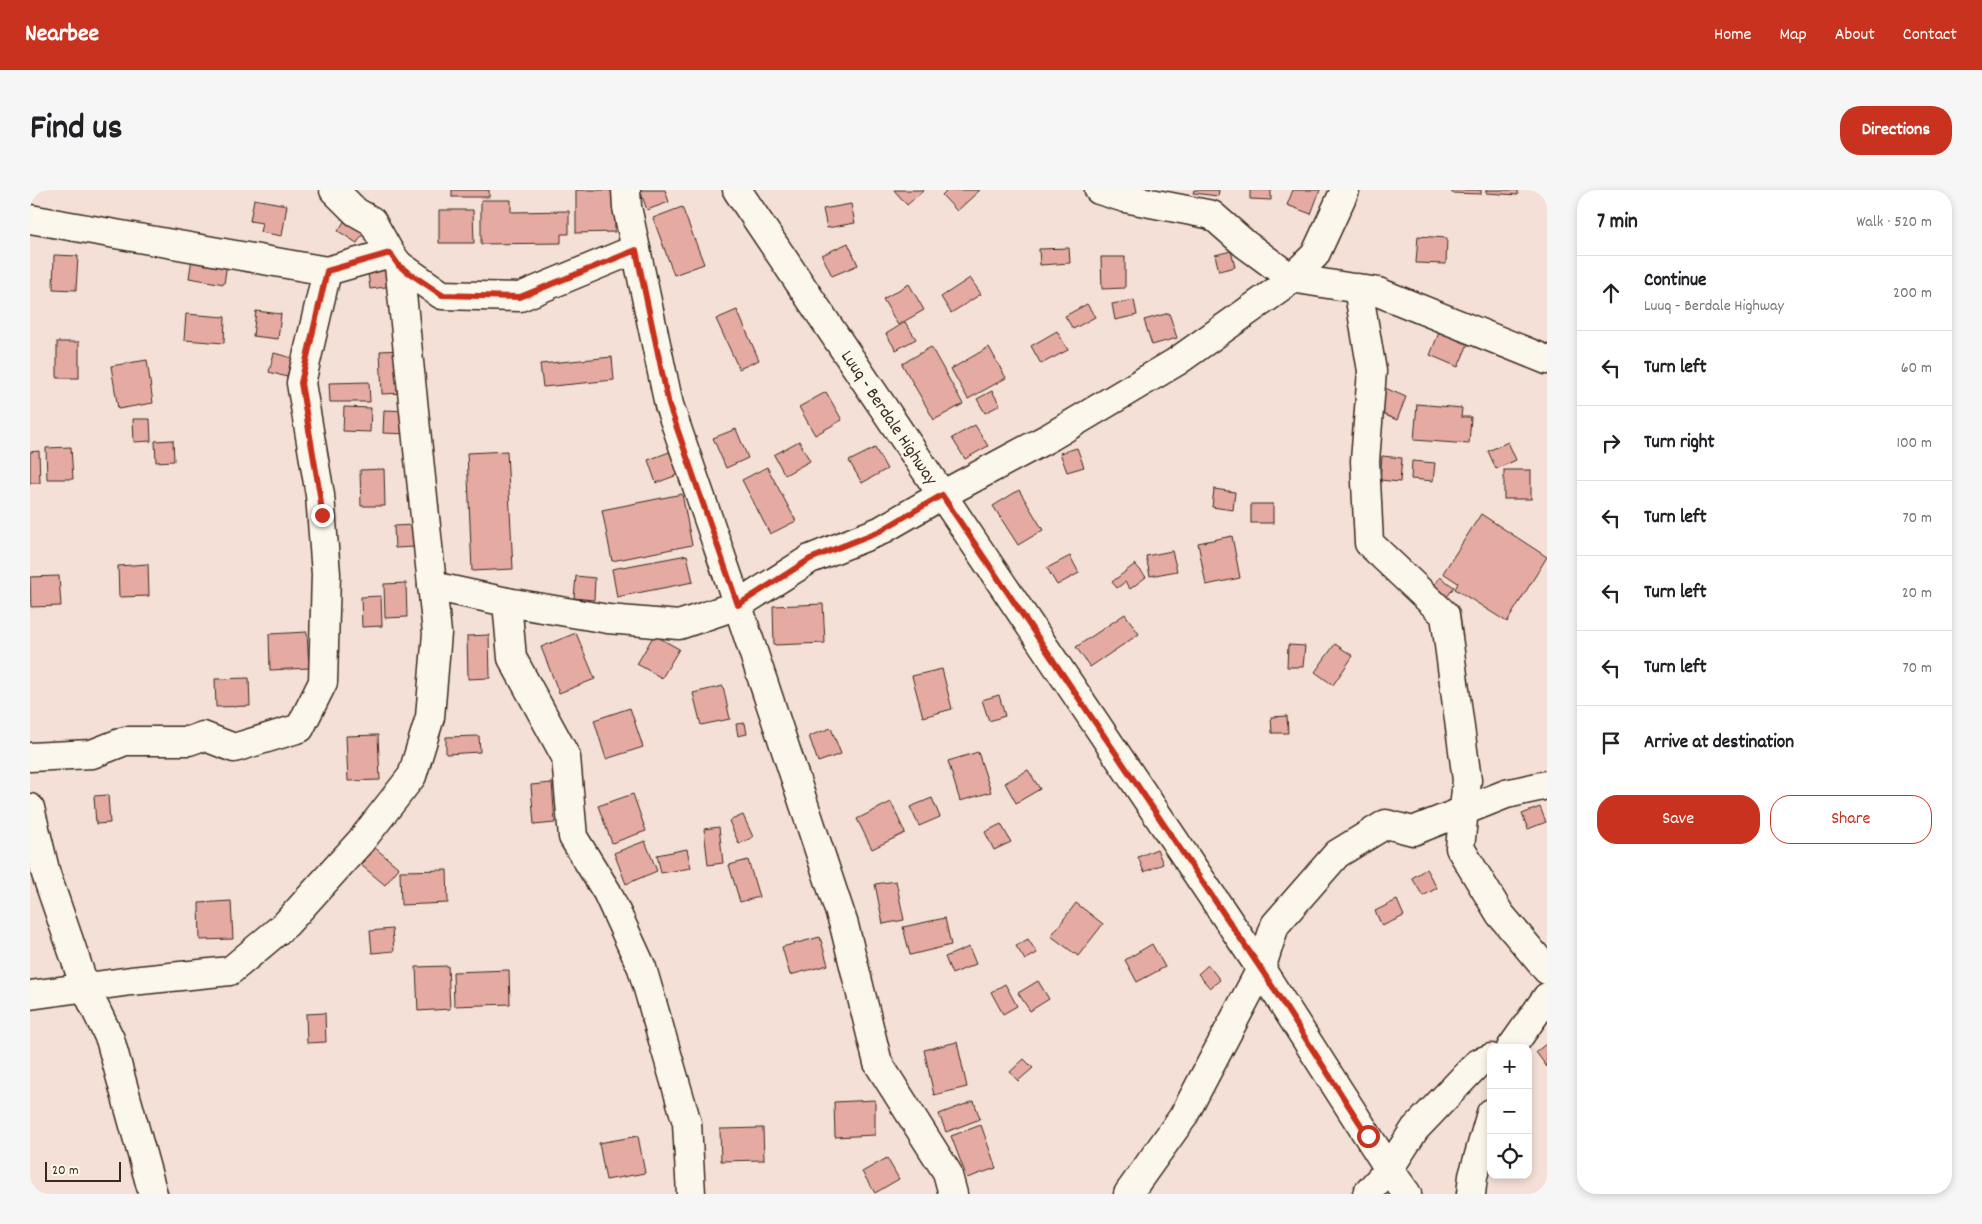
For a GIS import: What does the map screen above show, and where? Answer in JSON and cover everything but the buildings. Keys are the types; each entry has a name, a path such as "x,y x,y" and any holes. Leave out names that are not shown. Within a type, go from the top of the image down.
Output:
{"street":[{"path":"334,190 356,212 372,221 395,259 442,295 520,297 636,250"},
{"path":"626,190 627,207 669,405 738,605 844,925 878,1064 947,1172 953,1194"},
{"name":"Luuq - Berdale Highway","path":"737,190 1261,969 1407,1194"},
{"path":"1099,190 1125,198 1212,215 1244,244 1291,278 1378,292 1547,360"},
{"path":"432,586 507,602 608,619 679,624 738,605 810,559 880,531 942,495 1050,437 1176,362 1282,287 1315,255 1345,190"},
{"path":"30,220 327,271 395,259"},
{"path":"30,995 230,971 286,924 361,842 412,776 430,717 437,632 395,259"},
{"path":"30,757 92,754 125,741 189,741 204,736 234,748 300,728 322,682 326,574 321,505 301,383 327,271"},
{"path":"1358,288 1372,371 1365,461 1369,543 1445,615 1467,780 1460,848 1500,914 1547,970"},
{"path":"507,602 512,658 566,757 573,837 607,892 642,968 688,1123 692,1194"},
{"path":"1128,1194 1183,1117 1261,969 1275,925 1338,854 1386,824 1414,831 1506,794 1547,785"},
{"path":"30,808 46,874 85,987 110,1039 153,1194"},
{"path":"1514,1044 1547,997"},
{"path":"1367,1194 1389,1169 1415,1129 1478,1064 1487,1060"},
{"path":"1471,1194 1473,1176 1487,1127"}],"route":[{"path":"322,515 301,383 327,271 390,253 399,266 442,295 520,297 636,250 669,405 738,605 810,559 880,531 942,495 1261,969 1368,1136"}]}
